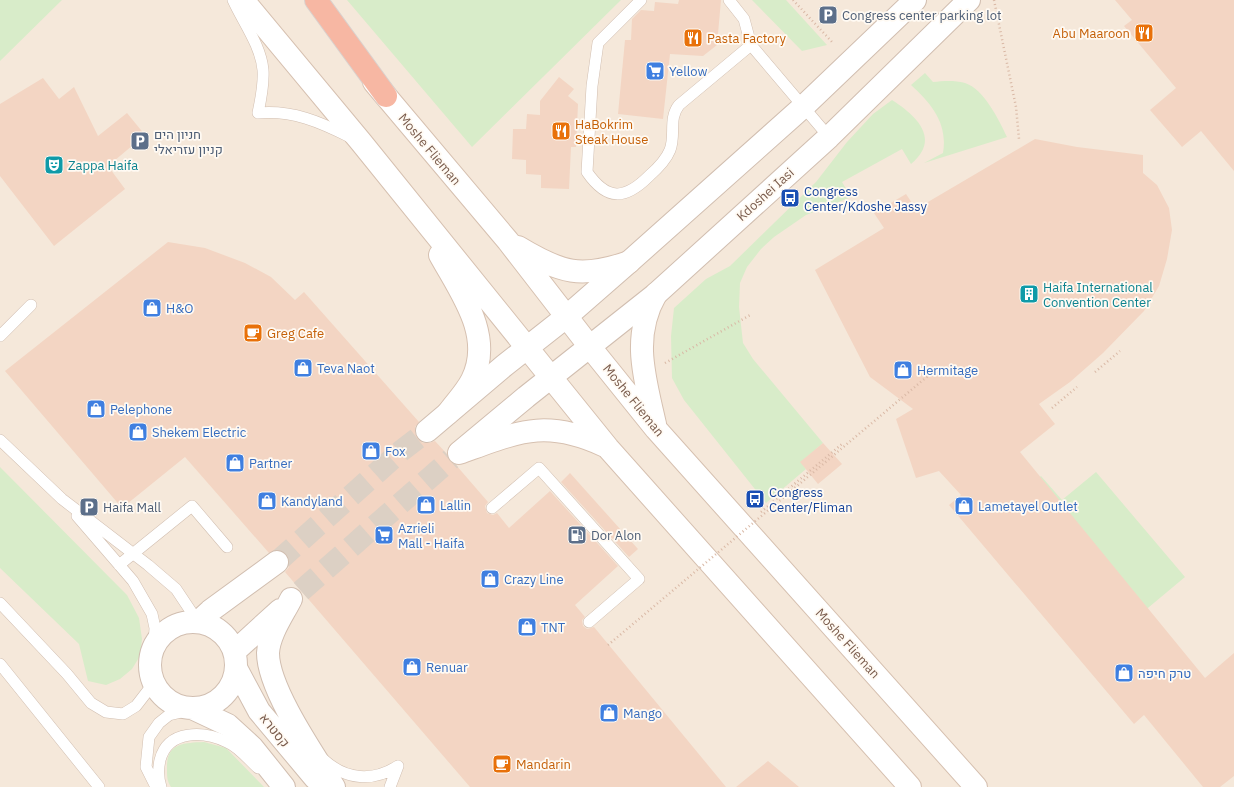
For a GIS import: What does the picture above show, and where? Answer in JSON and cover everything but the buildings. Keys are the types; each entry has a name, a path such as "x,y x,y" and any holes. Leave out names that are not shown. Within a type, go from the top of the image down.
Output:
{"highway":[{"path":"316,0 386,96"}],"main road":[{"path":"243,0 361,142 608,448 910,787"},
{"name":"Moshe Flieman","path":"308,0 386,96 508,241 566,317 656,429 976,787"},
{"path":"427,431 566,317 629,262 804,106 915,0"},
{"name":"Kdoshei Iasi","path":"608,448 573,433 550,429 523,432 504,437 455,456 656,294 829,136 969,0"},
{"path":"410,204 472,313 476,324 478,341 472,380 448,413"},
{"path":"508,241 542,262 582,273 605,271 629,262"},
{"path":"656,294 648,309 642,332 644,375 656,429"},
{"path":"198,622 210,611 276,562"},
{"path":"235,660 296,595 273,633 268,652 270,673 281,697 309,748 334,787"},
{"path":"194,709 207,707 218,701 228,692 234,680 235,660 229,641 221,632 210,625 198,622 185,622 172,626 162,634 154,645 150,658 150,671 153,684 160,694 170,702 181,707 194,709 228,725 252,747 284,787"},
{"name":"קסטרא","path":"235,660 259,711 322,787"}],"lane":[{"path":"233,0 257,46 263,70 262,95 258,113 281,112 301,116 318,121 361,142"},
{"path":"641,0 598,43 592,86 587,172 603,190 615,194 630,192 652,174 663,162 671,148 674,111 679,105 751,45"},
{"path":"729,0 744,19 751,45 829,136"},
{"path":"0,336 31,305"},
{"path":"0,440 62,499 133,581 152,614 155,628 154,645"},
{"path":"492,508 539,468 639,579 590,622"},
{"path":"62,499 133,553 176,589 198,622"},
{"path":"119,565 192,506 227,547"},
{"path":"0,603 61,668 91,703 106,712 123,714 136,706 153,684"},
{"path":"0,664 99,787"},
{"path":"156,787 146,767 148,737 159,723 169,715 194,709"},
{"path":"161,787 158,767 163,751 174,738 198,733 228,742 277,787"},
{"path":"309,748 330,765 342,772 357,776 385,774 398,766 390,787"}],"path":[{"path":"793,0 833,43"},
{"path":"994,0 1016,107 1019,139"},
{"path":"644,375 752,314"},
{"path":"1095,372 1120,351"},
{"path":"608,645 929,375"},
{"path":"1052,408 1077,387"},
{"path":"744,527 842,444"}],"shaded area":[{"path":"0,0 1234,0 1234,787 0,787"}],"green space":[{"path":"0,0 62,0 0,61"},
{"path":"347,0 621,0 472,147"},
{"path":"752,0 786,0 827,45 802,51"},
{"path":"925,73 933,82 957,81 972,86 985,98 1000,122 1007,137 924,163 943,153 944,143 941,124 937,115 926,100 911,85"},
{"path":"892,100 910,113 922,129 925,137 924,146 920,155 911,164 902,149 842,182 851,197 806,215 774,237 761,249 747,267 740,283 739,307 743,343 753,359 823,443 801,462 806,469 766,503 684,400 672,378 671,336 674,308 706,279 730,266 816,182 847,142 873,114"},
{"path":"0,467 127,595 139,618 142,639 140,656 132,669 120,679 106,685 88,681 79,644 0,568"},
{"path":"1096,472 1185,577 1100,648 991,518 1041,476 1062,500"},
{"path":"204,742 226,748 264,787 171,787 167,769 169,754 177,746 189,743"}],"tunnel":[{"path":"277,562 401,451 427,431"},
{"path":"301,591 451,459"}],"place":[{"name":"Congress center parking lot","path":"828,15"},
{"name":"Abu Maaroon","path":"1144,33"},
{"name":"Pasta Factory","path":"693,38"},
{"name":"Yellow","path":"655,71"},
{"name":"HaBokrim Steak House","path":"561,131"},
{"name":"חניון הים קניון עזריאלי","path":"140,141"},
{"name":"Zappa Haifa","path":"54,165"},
{"name":"Congress Center/Kdoshe Jassy","path":"790,198"},
{"name":"Haifa International Convention Center","path":"1029,294"},
{"name":"H&O","path":"152,308"},
{"name":"Greg Cafe","path":"253,333"},
{"name":"Teva Naot","path":"303,368"},
{"name":"Hermitage","path":"903,370"},
{"name":"Pelephone","path":"96,409"},
{"name":"Shekem Electric","path":"138,432"},
{"name":"Fox","path":"371,451"},
{"name":"Partner","path":"235,463"},
{"name":"Congress Center/Fliman","path":"755,499"},
{"name":"Kandyland","path":"267,501"},
{"name":"Lallin","path":"426,505"},
{"name":"Lametayel Outlet","path":"964,506"},
{"name":"Haifa Mall","path":"89,507"},
{"name":"Azrieli Mall - Haifa","path":"384,535"},
{"name":"Dor Alon","path":"577,535"},
{"name":"Crazy Line","path":"490,579"},
{"name":"TNT","path":"527,627"},
{"name":"Renuar","path":"412,667"},
{"name":"טרק חיפה","path":"1124,673"},
{"name":"Mango","path":"609,713"},
{"name":"Mandarin","path":"502,764"}]}
